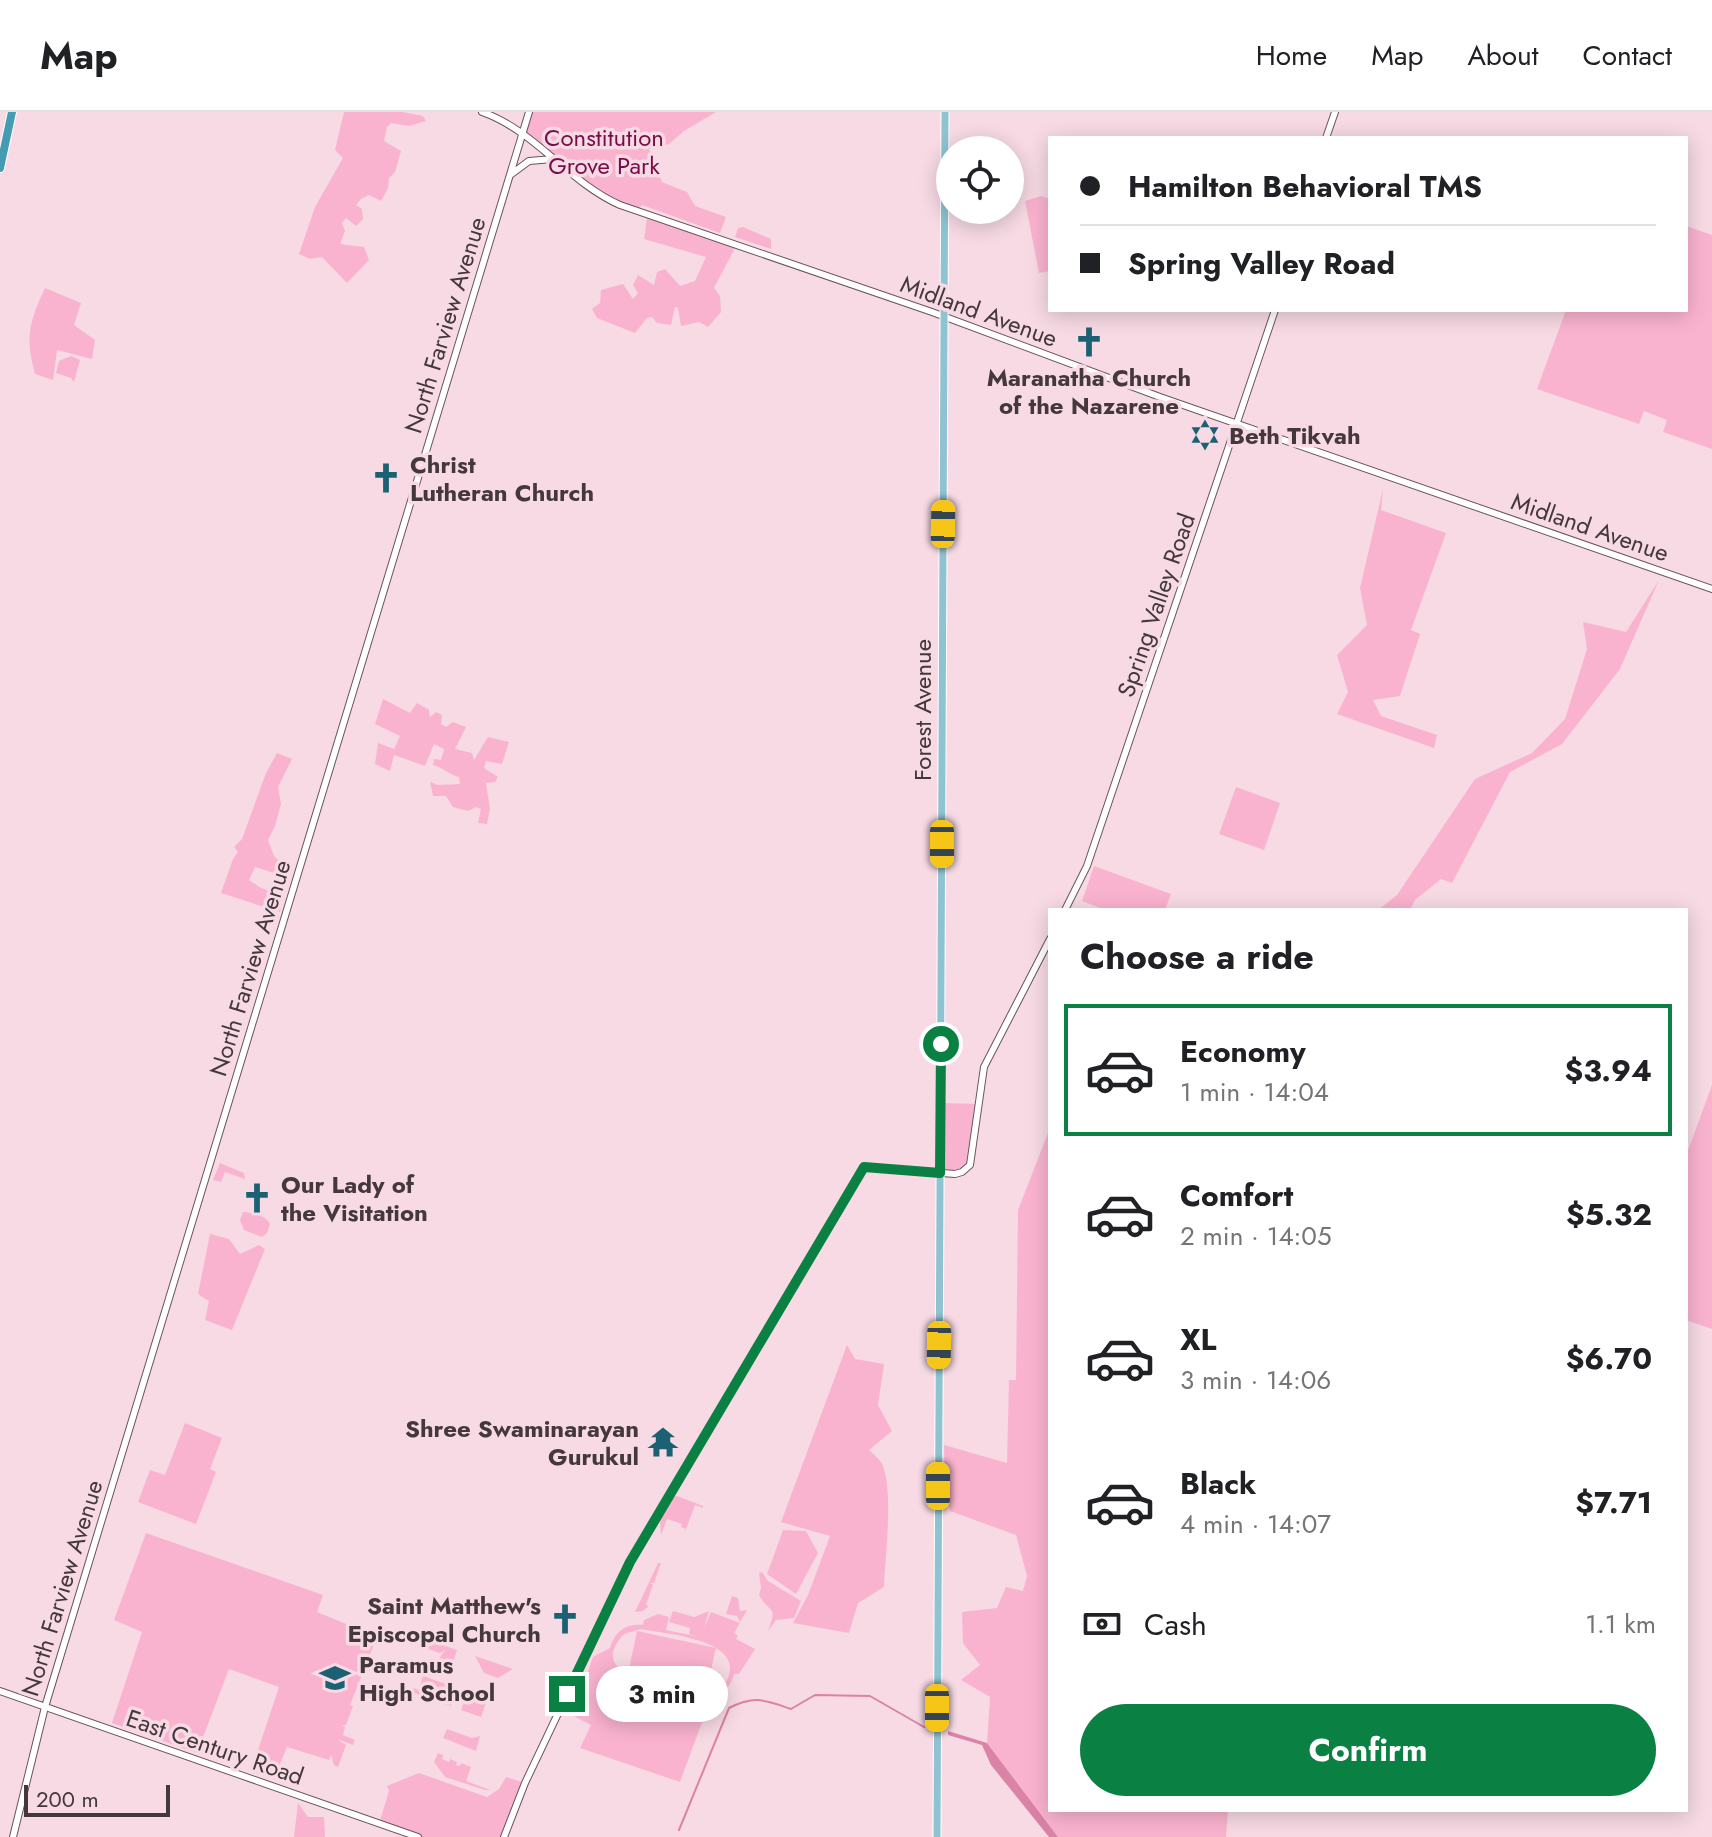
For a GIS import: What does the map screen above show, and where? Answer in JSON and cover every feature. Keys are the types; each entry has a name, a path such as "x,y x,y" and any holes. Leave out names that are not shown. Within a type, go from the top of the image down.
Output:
{"highway":[{"path":"0,168 12,112"}],"main road":[{"name":"Forest Avenue","path":"937,1837 945,112"}],"street":[{"name":"Midland Avenue","path":"482,112 506,121 589,188 620,205 1712,589"},
{"name":"North Farview Avenue","path":"13,1837 45,1707 529,112"},
{"path":"1327,136 1335,112"},
{"path":"510,175 529,161 554,159"},
{"name":"Spring Valley Road","path":"1066,908 1087,866 1274,312"},
{"path":"502,1837 630,1562 864,1167 962,1172 971,1162 984,1067 1048,943"},
{"name":"East Century Road","path":"0,1691 418,1837"}],"green space":[{"path":"344,112 403,112 423,116 426,121 409,126 391,123 387,127 384,141 401,151 388,188 381,201 369,195 361,199 356,205 362,209 363,219 356,226 346,218 342,223 345,231 340,244 364,247 369,260 347,283 322,257 310,259 299,254 315,207 343,158 335,150"},
{"name":"Constitution Grove Park","path":"529,112 716,112 669,144 649,149 662,182 687,192 695,206 726,217 720,233 642,205 637,211 611,201 523,133"},
{"path":"1041,196 1048,198 1048,271 1039,273 1025,201"},
{"path":"647,218 735,248 714,288 720,296 721,312 708,327 699,322 681,326 678,308 675,307 671,325 647,318 635,333 597,318 592,309 600,303 601,290 623,284 633,299 638,293 633,285 638,275 654,285 657,272 665,269 680,286 695,281 706,257 644,239"},
{"path":"743,227 771,239 771,249 735,237 738,228"},
{"path":"1688,227 1712,235 1712,449 1663,432 1667,420 1644,411 1639,424 1537,389 1565,312 1688,312"},
{"path":"45,288 81,303 74,325 95,340 92,359 57,350 53,380 35,374 30,350 32,320"},
{"path":"71,356 80,360 74,382 56,373 59,361"},
{"path":"1383,489 1381,510 1446,533 1411,630 1420,634 1400,696 1373,700 1381,716 1437,735 1434,748 1337,714 1348,692 1337,655 1367,625 1360,588"},
{"path":"1659,580 1620,669 1562,744 1510,772 1452,883 1441,879 1415,900 1411,908 1381,908 1397,895 1475,779 1532,753 1565,719 1587,649 1583,622 1626,632"},
{"path":"383,699 410,713 417,703 429,710 430,717 436,712 442,715 441,724 446,727 453,722 466,727 455,749 472,753 474,760 488,737 509,742 502,764 486,761 484,768 498,777 495,782 486,783 490,809 487,824 478,823 481,809 476,807 468,811 453,807 446,796 433,796 430,782 438,785 460,784 459,777 433,765 434,759 441,760 444,749 434,744 425,766 394,755 390,771 375,764 378,743 394,749 400,736 375,724"},
{"path":"277,753 292,759 278,787 281,804 268,840 274,856 288,870 283,876 255,867 249,880 277,893 285,889 280,912 221,893 238,852 234,847 242,839 266,773"},
{"path":"1236,787 1280,803 1264,850 1219,834"},
{"path":"1094,866 1171,894 1166,908 1101,908 1082,901"},
{"path":"1712,1085 1712,1329 1688,1321 1688,1151"},
{"path":"941,1103 978,1104 973,1157 962,1172 940,1173"},
{"path":"1048,1133 1048,1812 1228,1812 1226,1837 1058,1837 987,1743 990,1697 961,1680 980,1665 963,1643 962,1612 997,1608 1006,1587 1023,1591 1027,1576 1016,1535 950,1511 945,1484 944,1445 1007,1463 1009,1380 1016,1380 1018,1210"},
{"path":"220,1163 244,1173 245,1179 225,1172 221,1182 213,1180"},
{"path":"243,1212 265,1218 270,1224 267,1233 262,1237 244,1230 240,1220"},
{"path":"210,1234 229,1239 240,1254 259,1245 265,1249 232,1330 205,1320 209,1301 198,1294"},
{"path":"847,1345 855,1359 884,1364 878,1405 892,1431 869,1450 882,1464 888,1490 884,1587 858,1603 849,1633 793,1623 808,1595 830,1536 781,1522"},
{"path":"185,1423 222,1438 210,1469 216,1472 196,1524 138,1502 150,1470 165,1475"},
{"path":"677,1496 703,1508 695,1505 686,1529 681,1527 682,1524 667,1519 661,1535 660,1521 673,1497"},
{"path":"783,1530 806,1531 818,1553 796,1594 767,1574"},
{"path":"146,1533 323,1595 317,1612 368,1633 373,1647 350,1705 353,1706 346,1725 342,1725 345,1727 343,1735 355,1740 353,1745 337,1739 346,1745 338,1767 334,1765 331,1755 329,1760 287,1747 274,1779 251,1771 279,1687 229,1669 197,1753 112,1723 142,1632 114,1620"},
{"path":"658,1563 661,1563 654,1583 650,1583 653,1585 646,1605 649,1606 635,1612"},
{"path":"762,1572 768,1581 801,1601 794,1618 776,1620 768,1631 772,1613 759,1595 759,1573"},
{"path":"732,1596 738,1598 740,1611 747,1610 740,1622 737,1616 726,1614"},
{"path":"673,1611 694,1617 709,1611 704,1628 711,1612 740,1623 734,1633 738,1636 736,1639 755,1649 739,1674 734,1674 727,1688 704,1697 697,1714 704,1717 680,1782 580,1748 591,1725 560,1709 578,1671 587,1674 593,1657 610,1648 618,1633 626,1627 643,1625 644,1620 658,1614 669,1617 666,1630 700,1637 689,1634 690,1628 669,1622","holes":["641,1629 698,1640 723,1653 729,1663 725,1683 712,1692 697,1692 624,1672 613,1657 615,1647 624,1634"]},
{"path":"637,1631 716,1648 706,1691 628,1674"},
{"path":"428,1640 457,1650 452,1665 439,1659 445,1650 440,1653 428,1649"},
{"path":"475,1656 513,1669 498,1678 484,1673"},
{"path":"423,1676 449,1685 448,1696 444,1699 452,1702 451,1706 437,1701 438,1696 436,1700 411,1692 413,1688 427,1693 419,1689"},
{"path":"469,1688 489,1694 481,1717 461,1710"},
{"path":"447,1729 472,1738 480,1736 476,1751 443,1738"},
{"path":"438,1753 443,1755 442,1759 457,1762 456,1765 460,1766 461,1763 471,1767 466,1781 490,1790 445,1777 434,1762"},
{"path":"419,1773 487,1797 499,1789 506,1777 525,1783 500,1837 418,1837 379,1824 389,1791 387,1786"},
{"path":"298,1803 308,1817 324,1817 325,1837 294,1837"}],"shaded area":[{"path":"948,1731 987,1743 1058,1837 1049,1837 991,1765 982,1745 948,1735"}],"waterway":[{"path":"679,1830 729,1708 738,1704 760,1700 791,1709 815,1695 870,1696 924,1727"}],"place":[{"name":"Maranatha Church of the Nazarene","path":"1089,342"},
{"name":"Beth Tikvah","path":"1205,435"},
{"name":"Christ Lutheran Church","path":"386,478"},
{"name":"Our Lady of the Visitation","path":"257,1198"},
{"name":"Shree Swaminarayan Gurukul","path":"663,1442"},
{"name":"Saint Matthew's Episcopal Church","path":"565,1619"},
{"name":"Paramus High School","path":"335,1678"}],"route":[{"path":"567,1694 630,1562 864,1167 940,1173 941,1044"}]}
